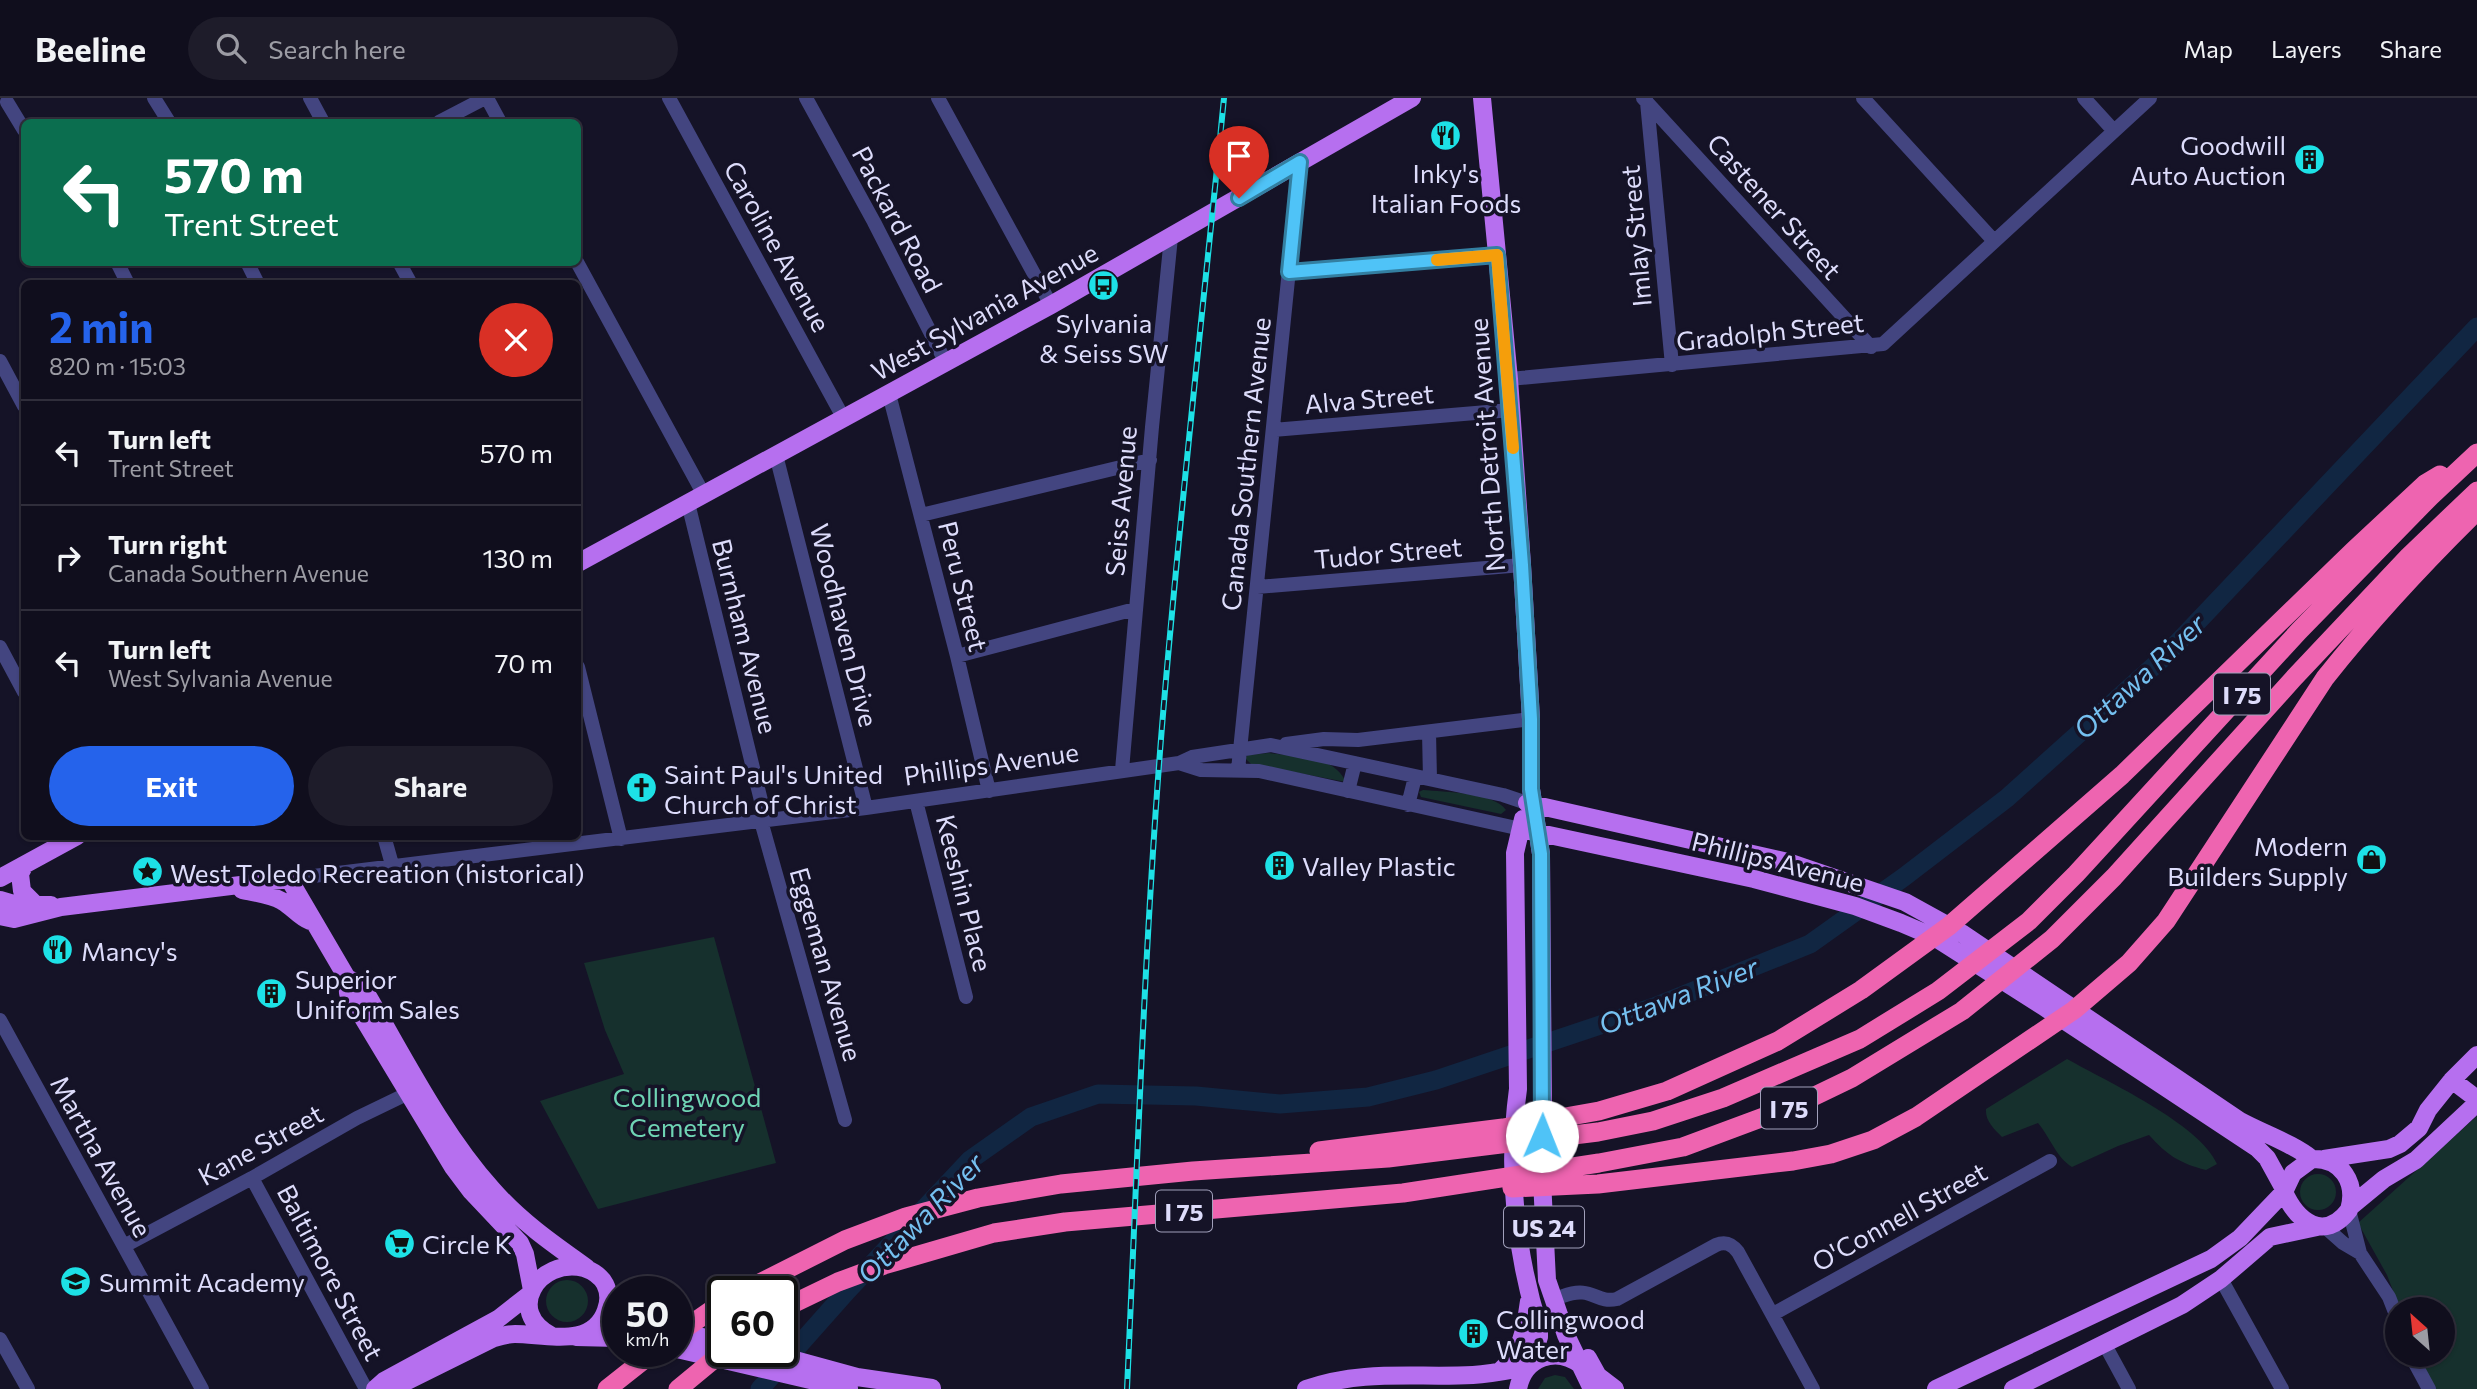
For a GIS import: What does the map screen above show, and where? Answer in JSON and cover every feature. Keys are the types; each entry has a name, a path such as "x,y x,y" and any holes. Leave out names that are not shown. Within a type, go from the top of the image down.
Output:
{"highway":[{"name":"I 75","path":"774,1276 845,1240 906,1217 978,1198 1061,1184 1193,1171 1388,1158 1598,1132 1653,1121 1787,1072 1860,1039 1938,991 2029,920 2085,865 2299,631 2477,453"},
{"path":"1193,1171 1382,1142 1503,1128 1599,1111 1667,1091 1778,1041 1949,932 2122,775 2425,484 2443,473 2458,470"},
{"name":"I 75","path":"798,1301 838,1282 884,1265 994,1233 1065,1222 1403,1193 1599,1163 1683,1146 1797,1105 1852,1077 1962,1011 2052,939 2114,877 2293,679 2409,556 2477,491"},
{"path":"1403,1193 1598,1184 1793,1161 1831,1154 1873,1140 1916,1117 2067,1014 2129,963 2166,921 2325,678 2392,599 2477,511"},
{"path":"678,1389 707,1359"},
{"path":"607,1389 633,1367"}],"main road":[{"name":"West Sylvania Avenue","path":"581,561 1051,305 1412,98"},
{"name":"North Detroit Avenue","path":"1482,98 1509,379 1522,565 1531,719 1529,830 1541,854 1541,1160 1547,1280 1581,1365"},
{"name":"Phillips Avenue","path":"1530,799 1788,862 1846,880 1922,909 2044,1007 2067,1014 2257,1148 2267,1158 2284,1191"},
{"name":"North Detroit Avenue","path":"1529,830 1515,853 1518,1089 1514,1200 1518,1242 1539,1328 1539,1337 1529,1366"},
{"name":"Phillips Avenue","path":"1529,830 1754,879 1869,910 1901,923 1949,932"},
{"path":"0,878 70,840"},
{"path":"24,866 20,874 22,891 35,904"},
{"name":"Phillips Avenue","path":"5,918 61,907 289,879"},
{"path":"289,879 347,978 362,986 415,1086 453,1167 471,1191 520,1243 525,1254 531,1292 528,1305 532,1319 540,1329 560,1337 589,1330 602,1317"},
{"path":"225,887 273,897 291,907 297,916 316,923"},
{"name":"Phillips Avenue","path":"0,900 17,905 61,907"},
{"path":"1949,932 2067,1014 2240,1121 2343,1170 2348,1179 2350,1209"},
{"path":"1936,1389 2211,1259 2240,1238 2284,1191 2293,1172 2318,1159 2389,1149 2400,1144 2419,1128 2428,1110 2477,1055"},
{"path":"2013,1389 2182,1305 2221,1279 2270,1237 2321,1227 2340,1220 2384,1179 2416,1160 2477,1101 2452,1080"},
{"path":"415,1086 491,1188 539,1234 597,1274 602,1280"},
{"path":"2284,1191 2292,1209 2299,1216 2321,1227"},
{"path":"1547,1256 1598,1376 1615,1389"},
{"path":"375,1389 384,1381 498,1319 531,1292 551,1270 567,1266 590,1270"},
{"path":"1499,1372 1518,1352 1530,1298"},
{"path":"2122,1300 2133,1300 2141,1307 2143,1317 2138,1326"},
{"path":"391,1389 494,1338 512,1334 602,1338"},
{"path":"1306,1389 1335,1381 1368,1382 1499,1372 1529,1366 1537,1359 1556,1354 1581,1365"},
{"name":"US 24","path":"1581,1365 1592,1389"},
{"name":"US 24","path":"1518,1389 1520,1379 1529,1366"},
{"path":"790,1367 849,1389"},
{"path":"807,1373 930,1389"}],"street":[{"path":"154,98 167,119"},
{"path":"310,98 321,119"},
{"path":"445,119 486,98 498,119"},
{"name":"Caroline Avenue","path":"669,98 844,419"},
{"name":"Packard Road","path":"806,98 874,222 946,363"},
{"path":"938,98 1051,305"},
{"path":"1864,98 1994,241"},
{"path":"2084,98 2114,131"},
{"name":"Gradolph Street","path":"1509,379 1883,344 2150,98"},
{"name":"Castener Street","path":"1645,100 1871,347"},
{"name":"Imlay Street","path":"1645,100 1672,365"},
{"path":"6,102 21,125"},
{"name":"Canada Southern Avenue","path":"1238,770 1300,162"},
{"name":"Seiss Avenue","path":"1122,770 1171,237"},
{"path":"1289,272 1497,255"},
{"name":"Burnham Avenue","path":"579,266 696,499 764,821"},
{"path":"0,361 21,400"},
{"name":"Peru Street","path":"889,394 989,791"},
{"name":"Alva Street","path":"1273,430 1511,410"},
{"name":"Woodhaven Drive","path":"776,455 866,808"},
{"path":"921,515 1150,460"},
{"name":"Tudor Street","path":"1257,587 1522,565"},
{"path":"957,656 1135,609"},
{"path":"0,647 21,686"},
{"path":"581,679 621,839"},
{"name":"Phillips Avenue","path":"289,879 866,808 1179,763 1192,757 1240,749 1324,739 1358,740 1531,719"},
{"path":"1408,805 1423,778 1429,732"},
{"name":"Phillips Avenue","path":"1271,746 1530,799"},
{"name":"Phillips Avenue","path":"1179,763 1201,770 1259,771 1529,830"},
{"path":"1348,791 1355,763"},
{"name":"Keeshin Place","path":"916,801 966,997"},
{"name":"Eggeman Avenue","path":"764,821 845,1120"},
{"path":"385,840 393,868"},
{"name":"Martha Avenue","path":"0,1020 202,1389"},
{"name":"Kane Street","path":"124,1246 415,1086"},
{"name":"O'Connell Street","path":"1773,1314 2050,1161"},
{"name":"Baltimore Street","path":"252,1178 366,1389"},
{"path":"2350,1209 2360,1253 2389,1297"},
{"path":"2321,1227 2360,1253"},
{"path":"1563,1296 1582,1291 1604,1300 1617,1299 1716,1245 1731,1244 1738,1251 1813,1389"},
{"path":"2221,1279 2282,1389"},
{"path":"0,1339 28,1389"},
{"path":"2104,1343 2129,1389"},
{"path":"2417,1367 2428,1389"}],"green space":[{"path":"1269,753 1313,758 1332,766 1346,782 1251,764 1245,758 1248,755"},
{"path":"1423,790 1480,796 1500,804 1506,810 1501,814 1421,797 1419,792"},
{"name":"Collingwood Cemetery","path":"714,937 776,1163 598,1209 540,1101 624,1074 605,1030 584,963"},
{"path":"2067,1059 2172,1119 2207,1149 2217,1164 2206,1170 2188,1164 2168,1153 2149,1135 2072,1167 2057,1152 2038,1123 2002,1137 1989,1121 1986,1109"},
{"path":"2477,1116 2477,1389 2435,1389 2423,1367 2455,1367 2455,1297 2395,1297 2387,1275 2358,1223"},
{"path":"2318,1174 2331,1179 2336,1192 2331,1205 2318,1210 2305,1205 2300,1192 2305,1179"},
{"path":"567,1280 582,1286 588,1301 582,1316 567,1322 552,1316 546,1301 552,1286"},
{"path":"1555,1375 1565,1377 1574,1389 1538,1389 1545,1378"}],"waterway":[{"name":"Ottawa River","path":"760,1389 847,1291 970,1160 1031,1117 1098,1094 1196,1096 1280,1104 1368,1097 1436,1080 1654,1007 1810,944 1904,877 2007,798 2165,656 2477,327"}],"railway":[{"path":"1127,1389 1145,982 1161,739 1224,98"}],"slow traffic":[{"path":"1437,260 1497,255 1513,448"}],"place":[{"name":"Inky's Italian Foods","path":"1446,136"},
{"name":"Goodwill Auto Auction","path":"2309,159"},
{"name":"Sylvania & Seiss SW","path":"1104,286"},
{"name":"Saint Paul's United Church of Christ","path":"641,788"},
{"name":"Modern Builders Supply","path":"2371,860"},
{"name":"Valley Plastic","path":"1279,865"},
{"name":"West Toledo Recreation (historical)","path":"147,872"},
{"name":"Mancy's","path":"58,950"},
{"name":"Superior Uniform Sales","path":"272,993"},
{"name":"Circle K","path":"399,1243"},
{"name":"Summit Academy","path":"76,1281"},
{"name":"Collingwood Water","path":"1473,1333"}],"route":[{"path":"1239,198 1300,162 1289,272 1497,255 1522,565 1531,719 1531,789 1541,854 1542,1136"}]}
